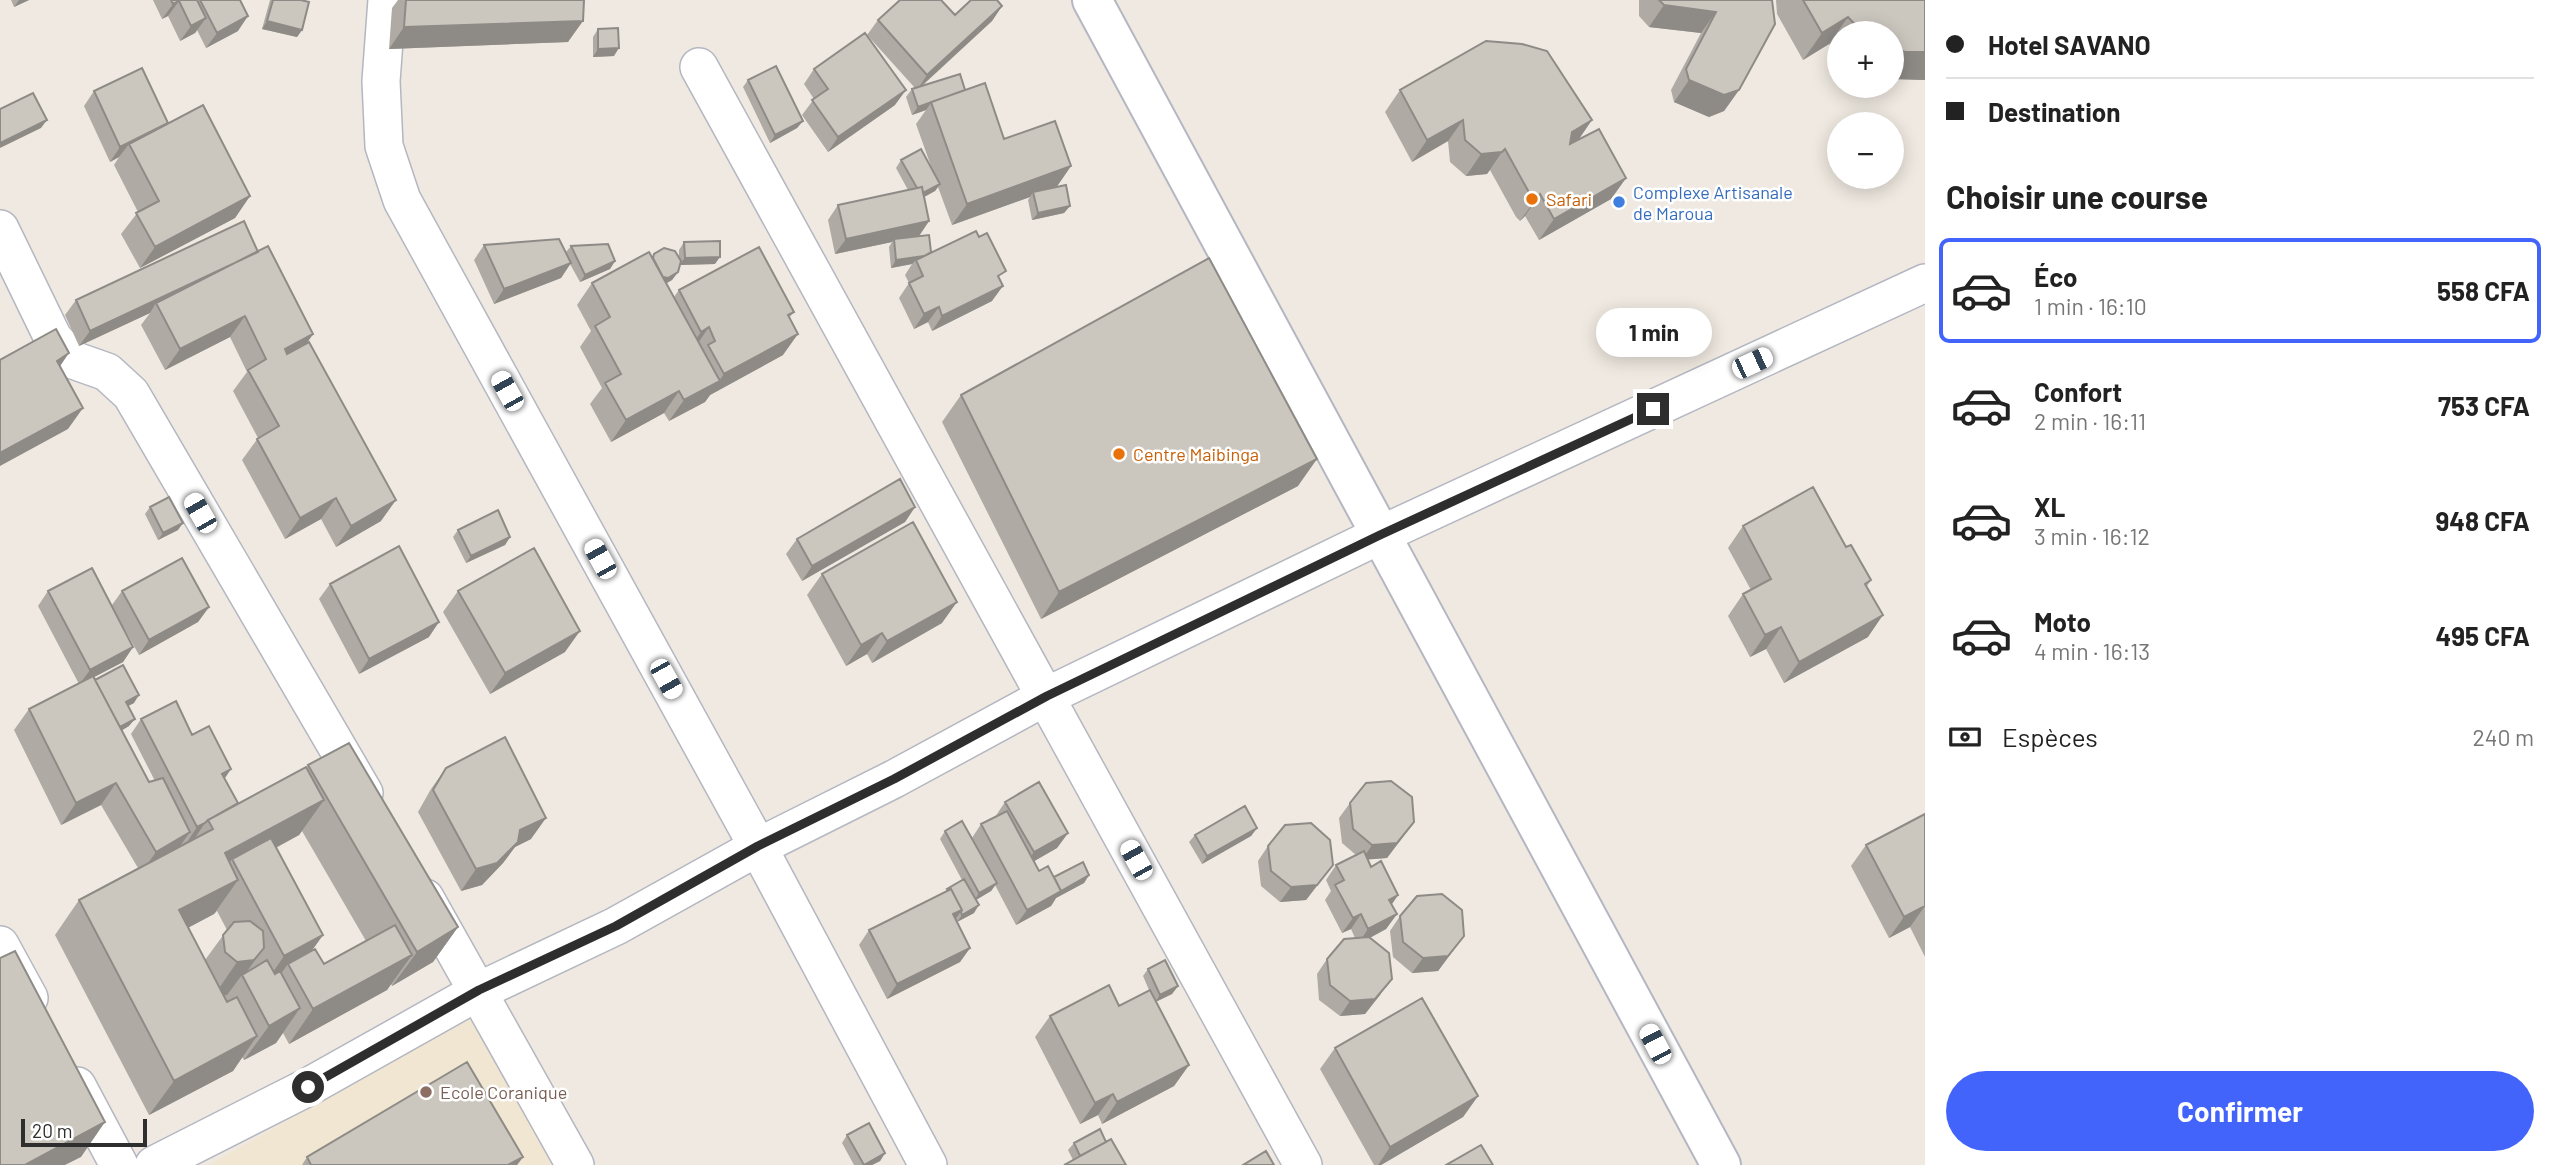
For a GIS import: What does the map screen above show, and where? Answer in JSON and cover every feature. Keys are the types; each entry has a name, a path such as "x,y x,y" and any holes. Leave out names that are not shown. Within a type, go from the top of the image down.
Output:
{"street":[{"path":"387,0 381,81 384,146 402,200 758,846 928,1165"},
{"path":"1092,0 1721,1165"},
{"path":"699,67 1303,1165"},
{"path":"3,240 53,338 73,360 107,372 131,394 382,824"},
{"path":"153,1165 308,1087 479,990 616,926 758,846 894,779 1047,696 1380,535 1925,283"},
{"path":"410,871 575,1165"},
{"path":"0,945 120,1165"}],"shaded area":[{"name":"Ecole Coranique","path":"472,1018 553,1165 208,1165"}],"building":[{"path":"171,0 197,0 206,18 191,26 179,1 173,4"},
{"path":"200,0 240,0 248,16 217,33"},
{"path":"273,0 309,2 302,30 267,21"},
{"path":"406,0 584,0 583,21 404,27"},
{"path":"900,0 941,0 955,15 971,0 997,0 1002,6 927,75 878,20"},
{"path":"1659,0 1772,0 1775,24 1739,90 1724,95 1689,80 1686,69 1716,12 1664,5"},
{"path":"1803,0 1925,0 1925,52 1904,52 1904,21 1852,21 1848,17 1842,21 1827,21 1827,30 1822,33"},
{"path":"618,28 619,48 598,49 598,29"},
{"path":"865,33 906,90 838,137 812,100 828,89 814,69"},
{"path":"1486,41 1522,44 1547,51 1592,120 1572,132 1570,144 1599,129 1626,178 1554,219 1540,194 1535,200 1531,196 1505,149 1502,152 1481,154 1465,140 1463,120 1427,140 1400,90"},
{"path":"776,66 803,121 775,135 748,80"},
{"path":"142,68 168,123 120,147 94,91"},
{"path":"960,74 965,90 918,107 912,89"},
{"path":"985,83 1004,139 1055,121 1071,166 967,204 931,102"},
{"path":"33,93 47,120 0,143 0,109"},
{"path":"203,105 250,196 155,247 136,213 159,201 129,144"},
{"path":"921,149 940,184 923,193 922,187 917,188 901,160"},
{"path":"1066,185 1070,206 1038,213 1033,192"},
{"path":"922,187 929,221 846,239 838,205"},
{"path":"244,221 258,252 90,331 76,300"},
{"path":"976,231 979,237 987,233 1006,271 998,276 1003,286 942,316 939,307 924,314 909,283 923,276 916,260"},
{"path":"929,235 931,252 924,256 896,260 894,239"},
{"path":"559,239 571,263 504,289 484,245"},
{"path":"720,241 720,257 685,258 684,242"},
{"path":"608,244 615,261 585,275 571,246"},
{"path":"268,246 313,334 285,349 287,354 309,342 396,500 351,526 336,498 300,518 257,439 279,426 248,370 266,359 245,316 180,349 156,303"},
{"path":"759,247 794,312 788,315 798,334 724,374 708,345 715,341 709,327 701,332 679,290"},
{"path":"664,248 675,251 681,261 678,272 668,278 663,277 653,258 654,254"},
{"path":"649,252 720,381 684,400 679,391 626,420 605,383 621,374 595,326 610,317 592,283"},
{"name":"Centre Maibinga","path":"1209,258 1317,459 1059,592 961,395"},
{"path":"56,329 69,353 57,361 83,408 0,453 0,360"},
{"path":"900,479 915,507 812,566 797,539"},
{"path":"1813,487 1846,547 1851,545 1871,580 1865,584 1883,615 1799,662 1781,627 1765,635 1743,594 1771,579 1743,526"},
{"path":"169,497 183,523 163,533 150,507"},
{"path":"498,510 510,537 471,556 458,530"},
{"path":"913,522 957,602 887,641 882,633 861,645 822,574"},
{"path":"399,546 439,622 369,659 330,584"},
{"path":"534,548 580,631 505,673 458,591"},
{"path":"182,558 209,607 149,640 122,591"},
{"path":"92,568 133,647 90,670 48,591"},
{"path":"123,665 139,695 126,702 135,719 120,727 95,680"},
{"path":"93,676 149,782 163,778 190,832 156,852 116,783 76,803 29,709"},
{"path":"176,701 192,735 209,726 231,769 222,774 238,803 197,827 141,719"},
{"path":"505,737 546,818 520,830 518,842 497,863 476,869 433,790 446,768"},
{"path":"349,743 458,927 417,952 308,765"},
{"path":"306,767 324,800 225,853 238,880 179,910 227,1002 237,997 257,1036 174,1081 79,900 213,829 208,820"},
{"path":"1391,781 1412,797 1414,822 1397,843 1372,845 1353,829 1350,803 1366,783"},
{"path":"1039,782 1068,833 1034,852 1005,802"},
{"path":"1245,806 1257,828 1207,856 1195,835"},
{"path":"1007,811 1039,871 1048,866 1061,891 1027,910 981,824"},
{"path":"1925,814 1925,906 1904,917 1866,845"},
{"path":"962,821 997,883 979,893 945,831"},
{"path":"1311,823 1330,840 1333,865 1317,885 1291,887 1271,871 1268,846 1285,825"},
{"path":"271,838 323,935 284,956 232,859"},
{"path":"1364,851 1371,867 1381,861 1398,895 1389,900 1397,914 1368,929 1361,914 1353,918 1335,885 1344,880 1336,865"},
{"path":"1083,862 1089,875 1061,891 1054,877"},
{"path":"964,879 979,905 962,915 951,889 947,889"},
{"path":"951,889 962,910 953,914 970,948 897,984 869,930"},
{"path":"1442,894 1462,910 1464,936 1448,956 1423,958 1403,942 1400,916 1417,896"},
{"path":"250,921 263,931 264,948 254,960 237,962 225,952 223,935 234,922"},
{"path":"395,925 412,955 313,1009 288,964 315,949 324,964"},
{"path":"1369,937 1389,953 1392,979 1375,999 1350,1001 1330,985 1327,959 1344,939"},
{"path":"15,951 105,1122 25,1165 0,1165 0,958"},
{"path":"267,960 275,974 280,971 300,1008 269,1026 242,975"},
{"path":"1165,960 1178,986 1160,995 1148,969"},
{"path":"1109,985 1119,1006 1150,990 1189,1065 1117,1102 1113,1094 1095,1103 1050,1016"},
{"path":"1422,998 1478,1096 1390,1147 1335,1048"},
{"path":"467,1062 523,1157 508,1165 311,1165 307,1157"},
{"path":"869,1123 885,1153 864,1165 847,1135"},
{"path":"1100,1129 1106,1142 1080,1156 1074,1143"},
{"path":"1111,1139 1126,1165 1064,1165"},
{"path":"1481,1145 1493,1165 1446,1165"},
{"path":"1266,1151 1274,1165 1243,1165"}],"place":[{"name":"Safari","path":"1532,199"},
{"name":"Complexe Artisanale de Maroua","path":"1619,202"},
{"name":"Centre Maibinga","path":"1119,454"},
{"name":"Ecole Coranique","path":"426,1092"}],"route":[{"path":"308,1087 479,990 616,926 758,846 894,779 1047,696 1380,535 1653,409"}]}
